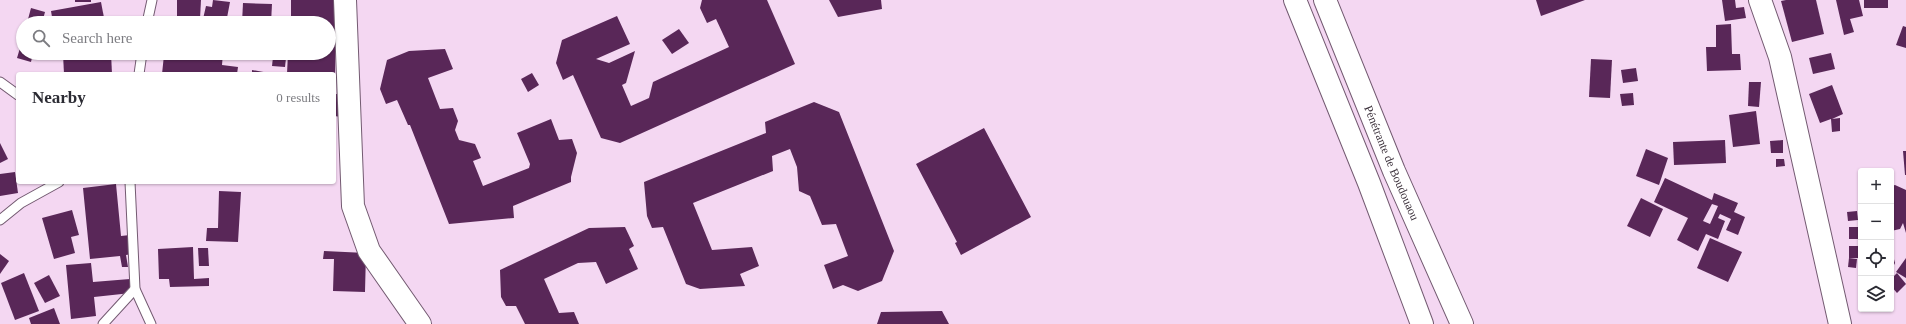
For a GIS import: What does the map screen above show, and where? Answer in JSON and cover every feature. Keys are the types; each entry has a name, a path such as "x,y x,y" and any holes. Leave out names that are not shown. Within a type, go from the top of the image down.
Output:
{"main road":[{"path":"345,0 353,206 369,251 420,324"},
{"path":"1295,0 1369,183 1422,324"},
{"name":"Pénétrante de Boudouaou","path":"1325,0 1394,171 1462,324"},
{"path":"1760,0 1780,57 1840,324"}],"lane":[{"path":"148,16 152,0"},
{"path":"138,72 141,60"},
{"path":"0,82 16,94"},
{"path":"0,220 21,203 55,184"},
{"path":"130,184 135,289 151,324"},
{"path":"103,324 135,289"}],"building":[{"path":"75,0 91,0 91,2 75,2"},
{"path":"177,0 201,0 200,16 177,16"},
{"path":"213,0 230,2 227,16 204,16 206,6 212,7"},
{"path":"291,0 336,0 336,16 291,16"},
{"path":"702,0 767,0 795,64 620,143 601,138 573,75 563,80 556,63 562,40 617,16 630,44 596,59 609,63 635,51 626,83 622,85 631,106 649,98 653,82 729,47 716,19 707,23 700,8"},
{"path":"829,0 881,0 882,9 838,17"},
{"path":"1536,0 1585,0 1541,16"},
{"path":"1722,0 1735,0 1736,8 1744,7 1746,18 1725,21"},
{"path":"1816,0 1824,34 1792,42 1781,1"},
{"path":"1836,0 1859,0 1863,16 1850,19 1854,32 1844,35"},
{"path":"1864,0 1888,0 1888,8 1864,8"},
{"path":"101,2 104,16 52,16 51,11"},
{"path":"243,3 272,4 271,16 242,16"},
{"path":"31,8 45,12 44,16 29,16"},
{"path":"1731,24 1732,54 1740,54 1741,70 1707,71 1706,47 1716,47 1716,25"},
{"path":"1903,26 1906,27 1906,48 1896,45"},
{"path":"679,29 689,43 672,54 662,40"},
{"path":"445,49 453,69 428,78 440,109 453,108 458,121 455,130 459,140 475,144 481,158 473,161 483,186 529,168 530,164 517,133 551,119 559,140 572,139 577,153 571,182 513,206 514,218 449,224 410,125 408,125 397,100 386,104 380,89 387,60 409,51"},
{"path":"1831,53 1835,69 1813,74 1809,58"},
{"path":"1591,59 1612,60 1610,98 1589,97"},
{"path":"63,60 111,60 112,72 64,72"},
{"path":"163,60 222,60 222,65 238,67 237,72 162,72"},
{"path":"273,60 286,60 285,67 272,66"},
{"path":"288,60 335,60 335,72 287,72"},
{"path":"1636,68 1638,81 1623,83 1621,70"},
{"path":"252,70 263,72 252,72"},
{"path":"532,73 539,85 528,92 521,79"},
{"path":"1749,82 1761,82 1759,107 1748,106"},
{"path":"1832,85 1843,114 1832,119 1840,118 1840,131 1832,132 1831,119 1820,123 1809,94"},
{"path":"1633,93 1634,105 1622,106 1620,94"},
{"path":"336,94 342,94 342,117 336,116"},
{"path":"814,102 839,112 894,251 882,281 858,291 843,285 833,289 824,265 848,256 836,224 822,225 810,196 799,191 797,167 790,149 772,156 773,171 693,203 712,250 752,247 759,266 740,274 745,286 700,289 686,284 663,227 652,228 647,216 644,182 766,133 765,122"},
{"path":"1756,111 1760,144 1733,147 1729,115"},
{"path":"984,128 1031,217 961,255 955,243 957,242 916,164"},
{"path":"1725,140 1726,163 1674,165 1673,142"},
{"path":"1783,140 1783,153 1771,153 1770,141"},
{"path":"0,143 8,159 0,163"},
{"path":"1646,149 1668,158 1659,185 1636,176"},
{"path":"1903,151 1906,151 1906,175 1905,175"},
{"path":"1776,159 1784,159 1785,166 1776,167"},
{"path":"15,172 18,193 0,196 0,174"},
{"path":"1665,178 1712,200 1714,193 1738,203 1734,212 1745,217 1738,235 1726,230 1731,219 1720,214 1718,218 1725,221 1718,239 1706,234 1698,251 1677,240 1688,218 1654,202","holes":["1712,204 1718,206 1710,224 1703,221"]},
{"path":"116,184 121,236 130,235 132,254 126,255 128,267 122,267 120,256 90,259 83,188"},
{"path":"1894,185 1906,190 1906,233 1903,223 1900,229 1894,230"},
{"path":"219,191 241,192 238,242 206,241 207,228 218,228"},
{"path":"1641,198 1663,209 1650,237 1627,226"},
{"path":"72,210 79,235 71,237 75,253 54,259 42,218"},
{"path":"1857,211 1858,220 1848,221 1847,212"},
{"path":"625,227 634,246 629,249 638,269 606,284 596,262 578,263 544,279 559,313 574,312 579,324 525,324 516,306 506,306 501,297 500,270 589,228"},
{"path":"1849,227 1858,227 1858,239 1849,239"},
{"path":"1710,238 1742,252 1728,282 1697,268"},
{"path":"1849,246 1858,246 1858,258 1849,258"},
{"path":"193,247 194,279 209,278 209,286 170,287 169,279 159,279 158,249"},
{"path":"198,248 208,248 209,266 199,266"},
{"path":"324,251 366,253 365,292 333,291 334,259 323,259"},
{"path":"0,254 9,261 0,274"},
{"path":"1849,258 1857,259 1856,268 1848,267"},
{"path":"1906,258 1906,278 1896,272"},
{"path":"91,263 93,282 130,279 131,293 94,297 96,316 71,319 66,265"},
{"path":"24,273 39,311 15,320 1,283"},
{"path":"1897,273 1906,284 1897,293 1894,290 1894,276"},
{"path":"49,275 60,296 45,303 34,283"},
{"path":"54,308 60,324 31,324 29,318"},
{"path":"942,311 949,324 877,324 881,312"}]}
